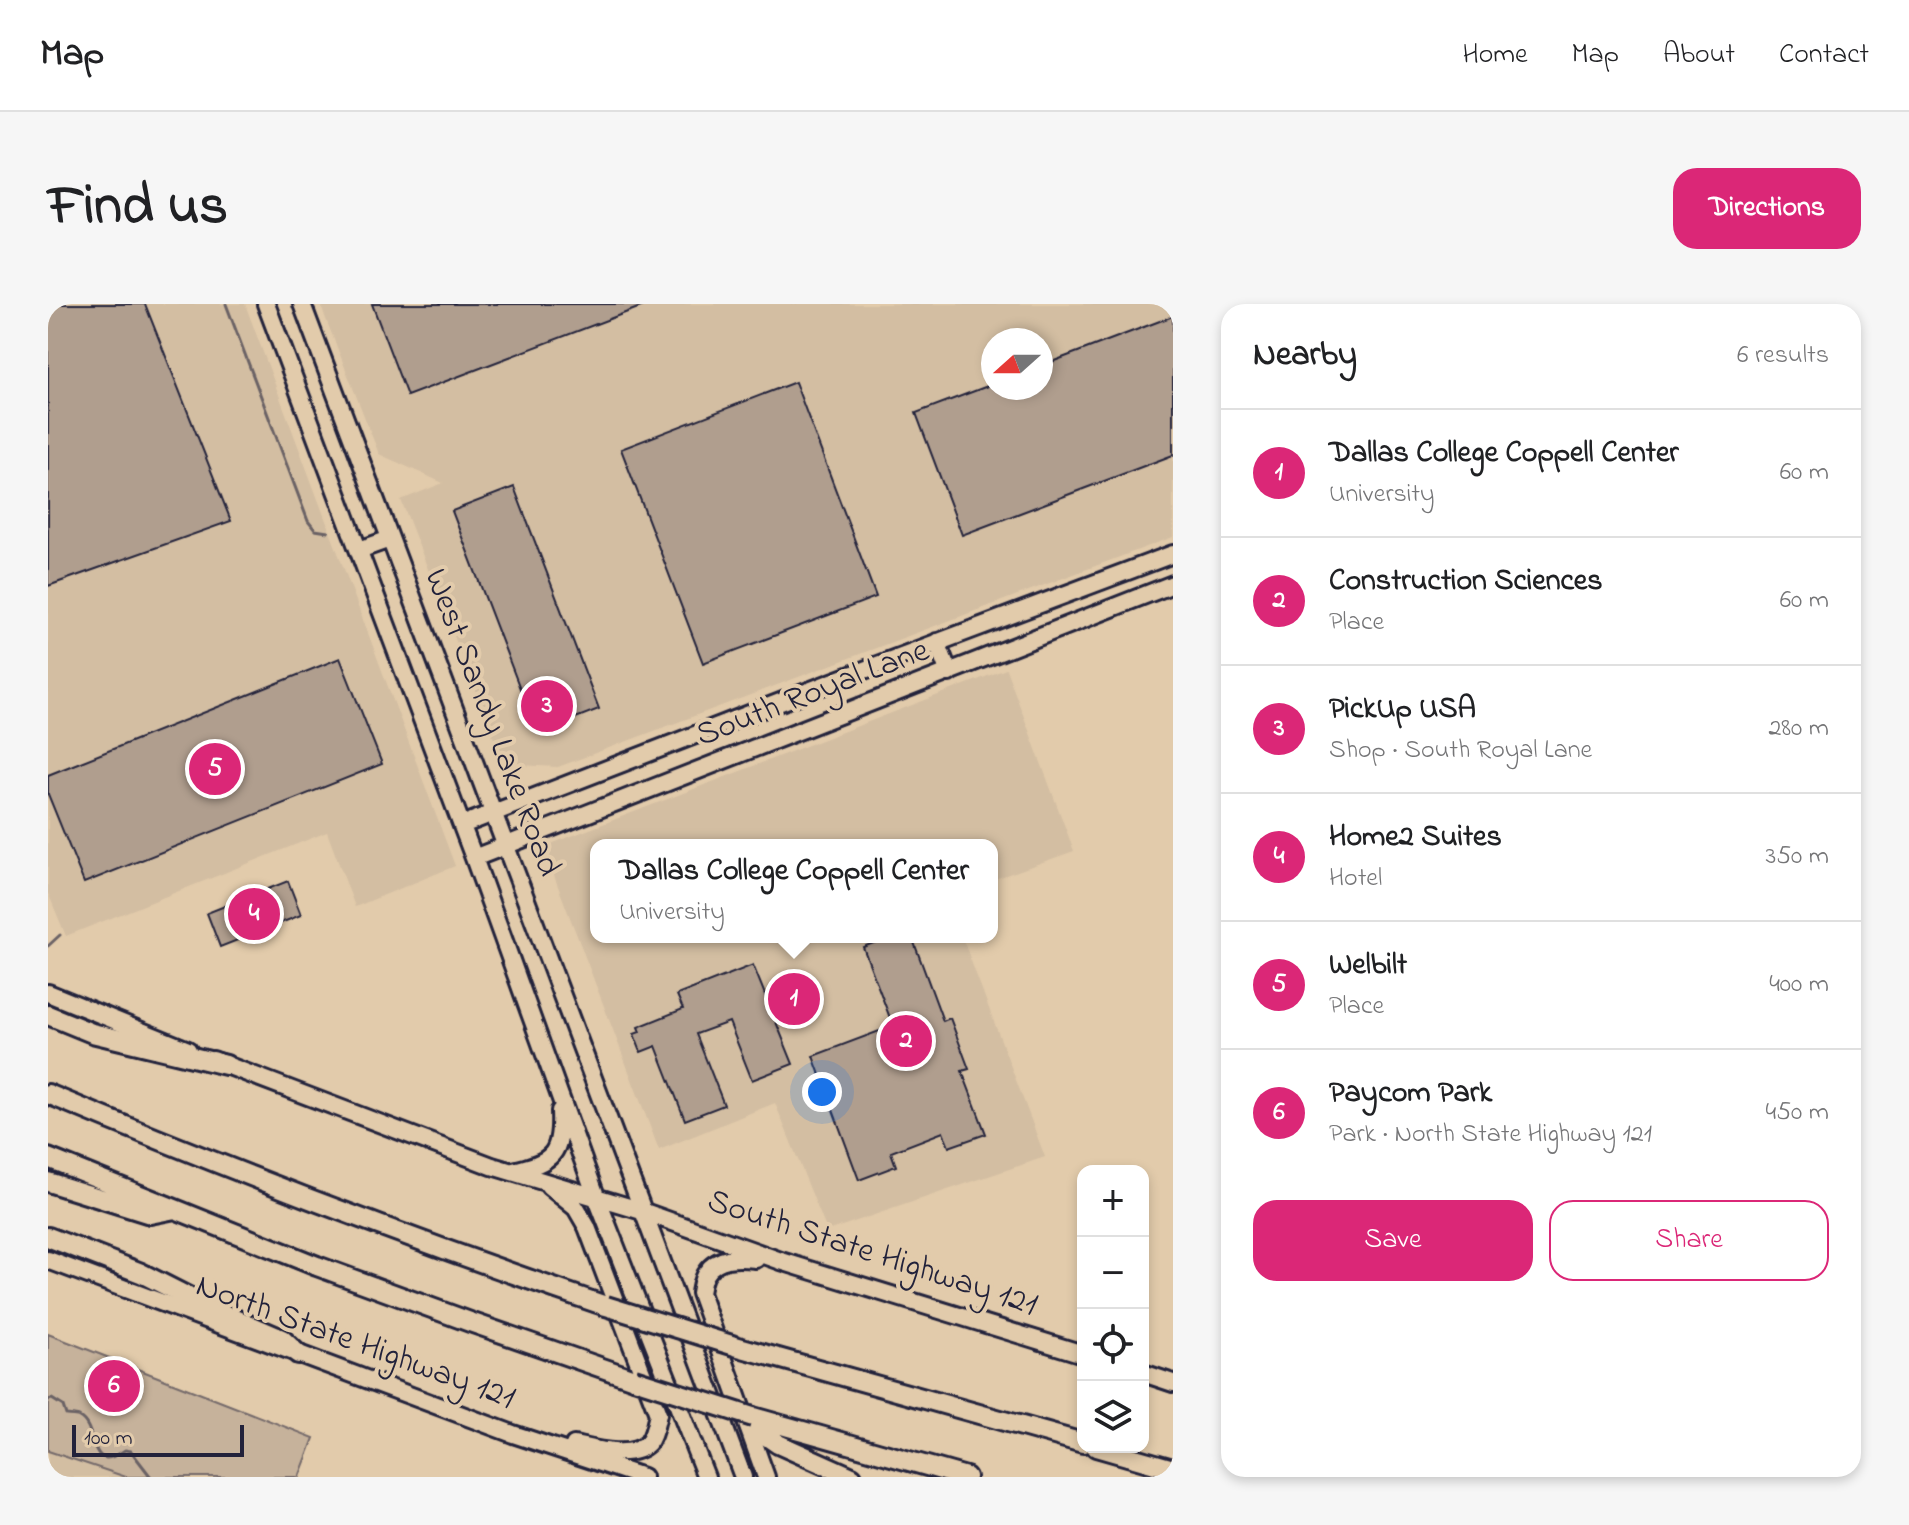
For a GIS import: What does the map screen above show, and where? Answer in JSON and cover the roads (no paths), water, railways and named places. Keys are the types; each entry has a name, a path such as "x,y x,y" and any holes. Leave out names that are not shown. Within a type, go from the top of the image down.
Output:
{"highway":[{"path":"48,1015 92,1033 226,1065"},
{"path":"48,1094 339,1211 606,1306 735,1346 1077,1441"},
{"path":"48,1158 317,1266 634,1379 753,1417 966,1477"},
{"path":"48,1182 150,1214 175,1209"},
{"path":"48,1237 141,1273 212,1309 282,1339 298,1354"},
{"path":"753,1417 765,1435 778,1444 852,1477"},
{"path":"1117,1453 1173,1469"}],"main road":[{"name":"West Sandy Lake Road","path":"266,304 462,825 596,1196 706,1477"},
{"name":"West Sandy Lake Road","path":"302,304 743,1477"},
{"path":"359,550 390,539"},
{"name":"South Royal Lane","path":"462,825 1173,554"},
{"name":"South Royal Lane","path":"474,858 1173,584"},
{"path":"937,642 949,673"},
{"path":"48,993 226,1065 492,1166 642,1211"},
{"path":"512,1172 542,1162 557,1147 561,1134 559,1094"},
{"path":"513,1434 611,1452 635,1451 648,1443 658,1414 587,1227 576,1208 542,1180"},
{"name":"South State Highway 121","path":"642,1211 781,1261 1077,1352"},
{"path":"766,1477 700,1293 705,1274 732,1256 781,1261"},
{"name":"North State Highway 121","path":"48,1260 513,1434 643,1477"},
{"path":"1149,1375 1173,1383"}],"waterway":[{"path":"226,304 308,521 315,530 328,532"},
{"path":"48,946 60,935"},
{"path":"48,1400 52,1399 63,1406 66,1415 78,1417 85,1423 95,1448 104,1458 125,1450 131,1451 151,1477"}],"place":[{"name":"PickUp USA","path":"547,706"},
{"name":"Welbilt","path":"215,769"},
{"name":"Home2 Suites","path":"254,914"},
{"name":"Dallas College Coppell Center","path":"794,999"},
{"name":"Construction Sciences","path":"906,1041"},
{"name":"Paycom Park","path":"114,1386"}]}
